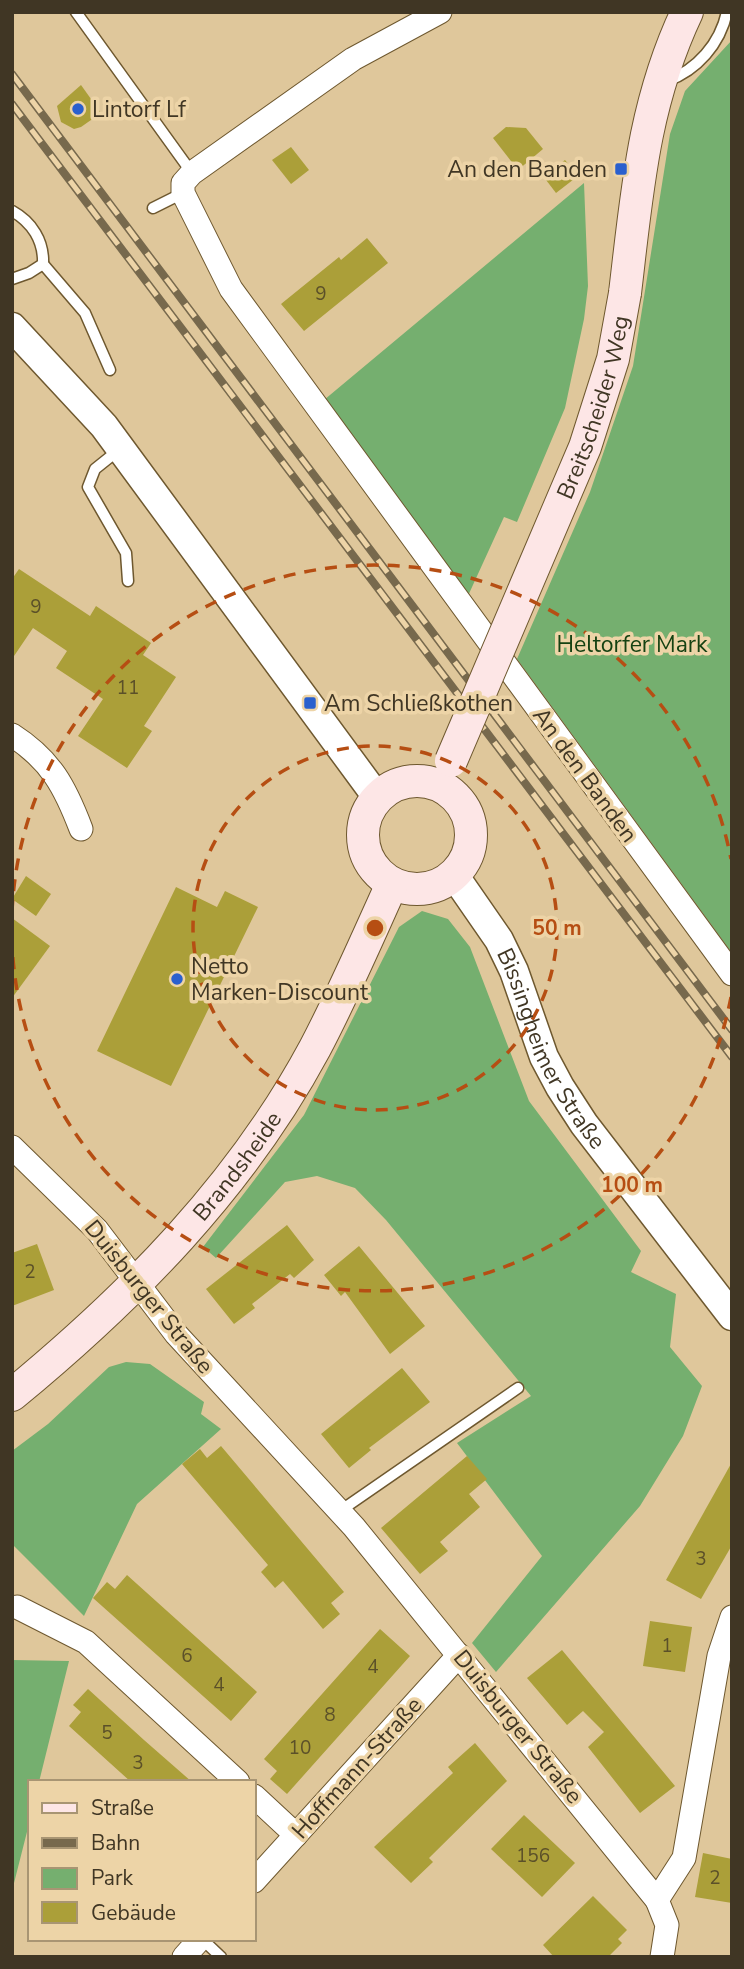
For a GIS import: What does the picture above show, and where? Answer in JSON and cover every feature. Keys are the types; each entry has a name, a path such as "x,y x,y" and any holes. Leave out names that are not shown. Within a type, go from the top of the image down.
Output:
{"main road":[{"name":"Breitscheider Weg","path":"446,773 585,447 613,359 625,293 638,170 657,85 687,12"},
{"path":"446,773 469,817 472,838 467,858 454,875 440,885 425,889 408,889 392,884 373,868 363,845 367,812 377,797 407,782 446,773"},
{"name":"Brandsheide","path":"12,1395 80,1339 137,1285 243,1161 315,1048 392,884"}],"street":[{"path":"187,183 353,60 440,12"},
{"name":"An den Banden","path":"187,183 231,289 732,974"},
{"path":"12,327 104,426 377,797"},
{"path":"12,735 36,751 65,787 81,829"},
{"name":"Bissingheimer Straße","path":"454,875 499,940 514,971 544,1057 560,1087 584,1124 732,1316"},
{"name":"Duisburger Straße","path":"12,1147 97,1230 137,1285 221,1384 340,1511 657,1899 667,1925 662,1957"},
{"path":"17,1607 86,1643 236,1780"},
{"path":"657,1899 684,1858 719,1656 732,1617"},
{"name":"Hoffmann-Straße","path":"256,1879 459,1655"},
{"path":"256,1798 296,1835"},
{"path":"184,1957 199,1941"}],"lane":[{"path":"657,85 687,74 705,56 717,38 727,12"},
{"path":"76,13 187,183 153,208"},
{"path":"12,211 27,219 44,248 43,264 85,313 110,370"},
{"path":"12,279 43,264"},
{"path":"120,449 95,469 88,487 126,553 128,582"},
{"path":"340,1511 518,1388"},
{"path":"203,1941 221,1957"}],"green space":[{"name":"Heltorfer Mark","path":"732,40 732,953 517,659 590,492 633,366 670,134 685,91"},
{"path":"584,183 588,286 584,319 565,408 517,522 504,517 467,598 324,400"},
{"path":"422,911 448,919 470,947 529,1101 641,1251 631,1272 676,1294 670,1347 702,1386 683,1436 640,1506 496,1672 472,1643 542,1556 457,1443 531,1396 386,1220 355,1188 317,1176 285,1182 216,1258 203,1247 304,1115 399,927"},
{"path":"126,1362 150,1364 204,1402 201,1414 221,1429 137,1504 84,1616 12,1544 12,1451 48,1424 109,1367"},
{"path":"12,1660 69,1661 39,1780 28,1780 28,1828 12,1891"}],"building":[{"name":"Lintorf Lf","path":"81,85 101,113 74,129 61,122 57,106"},
{"path":"506,127 526,128 543,149 518,170 493,138"},
{"path":"291,147 309,170 291,184 272,160"},
{"path":"565,160 578,176 556,193 543,176"},
{"path":"367,238 388,263 304,331 281,304"},
{"path":"19,569 90,616 96,606 151,643 143,655 176,677 144,726 152,731 127,768 78,736 103,699 56,668 67,651 33,628 12,659 12,579"},
{"path":"26,876 51,894 36,916 12,899"},
{"name":"Netto Marken-Discount","path":"176,887 217,907 225,891 258,907 171,1086 97,1051"},
{"path":"12,918 50,946 12,998"},
{"path":"287,1225 314,1260 294,1278 290,1274 252,1304 255,1308 234,1324 206,1289"},
{"path":"37,1244 54,1290 12,1306 12,1253"},
{"path":"359,1246 425,1326 390,1354 345,1292 341,1296 324,1275"},
{"path":"402,1368 430,1402 369,1448 371,1450 349,1468 321,1434"},
{"path":"221,1446 344,1592 331,1603 340,1614 323,1629 283,1581 275,1588 261,1572 268,1565 182,1464 200,1449 207,1458"},
{"path":"467,1456 487,1479 469,1494 480,1507 440,1542 448,1551 420,1574 381,1528"},
{"path":"732,1462 732,1545 701,1599 666,1580"},
{"path":"127,1575 257,1692 231,1721 93,1598 107,1582 115,1589"},
{"path":"650,1621 692,1627 685,1672 643,1666"},
{"path":"380,1629 410,1656 287,1794 270,1779 277,1771 264,1759"},
{"path":"562,1650 675,1786 640,1813 588,1747 604,1732 583,1711 567,1725 527,1678"},
{"path":"88,1689 190,1780 129,1780 69,1726 81,1712 73,1705"},
{"path":"475,1743 507,1781 429,1858 433,1862 411,1883 374,1847 453,1773 448,1767"},
{"path":"524,1815 575,1863 542,1897 491,1849"},
{"path":"703,1853 732,1859 732,1903 695,1897"},
{"path":"593,1896 627,1930 618,1939 622,1943 608,1957 554,1957 543,1945"}],"railway":[{"path":"12,74 732,1030"},
{"path":"12,104 732,1057"}],"place":[{"name":"Lintorf Lf","path":"78,109"},
{"name":"An den Banden","path":"621,169"},
{"name":"Am Schließkothen","path":"310,703"},
{"name":"Netto Marken-Discount","path":"177,979"}]}
